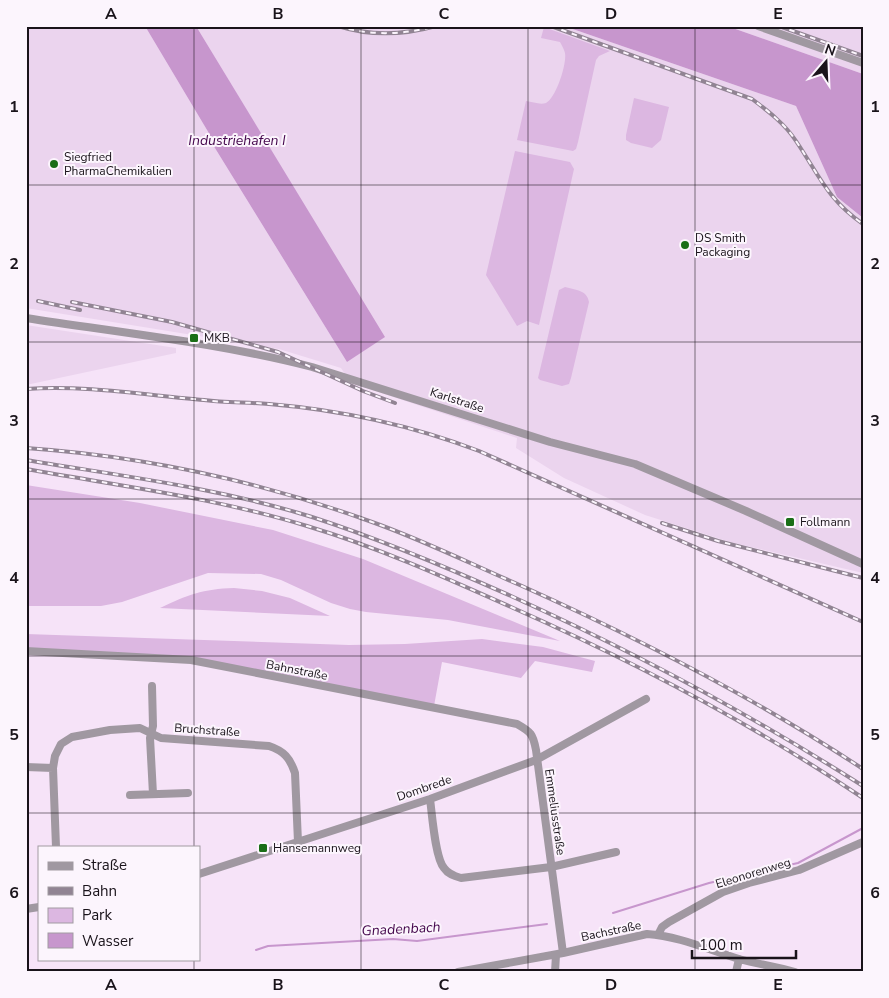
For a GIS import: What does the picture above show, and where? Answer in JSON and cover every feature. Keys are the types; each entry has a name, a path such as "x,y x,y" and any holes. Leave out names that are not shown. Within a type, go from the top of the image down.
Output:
{"street":[{"path":"758,26 863,63"},
{"name":"Karlstraße","path":"26,318 237,350 275,357 312,367 550,442 629,462 746,511 863,564"},
{"name":"Bahnstraße","path":"26,651 191,660 517,724 528,730 534,738 536,760"},
{"path":"152,686 154,726 150,738 153,794"},
{"name":"Dombrede","path":"200,874 430,799 536,760 646,699"},
{"name":"Bruchstraße","path":"53,768 61,744 72,737 110,730 140,728 161,738 269,746 287,755 292,763 295,773 298,842"},
{"name":"Emmeliusstraße","path":"536,760 551,867 559,954 555,972"},
{"path":"26,767 53,768 56,846"},
{"path":"130,795 188,793"},
{"path":"430,799 439,858 442,867 450,874 461,878 472,878 551,867"},
{"name":"Eleonorenweg","path":"658,935 662,927 669,922 723,892 799,870 863,842"},
{"name":"Emmeliusstraße","path":"551,867 616,852"},
{"name":"Bachstraße","path":"458,972 559,954 634,936 658,935 739,959 795,972"},
{"path":"736,972 739,959"}],"shaded area":[{"path":"26,26 145,26 210,135 210,140 347,362 384,337 196,26 564,26 796,106 837,197 863,218 863,573 730,542 645,515 564,478 516,448 517,438 351,383 341,368 279,349 26,308"},
{"path":"727,26 863,26 863,74"},
{"path":"26,325 176,348 176,353 26,385"}],"green space":[{"path":"544,27 610,51 599,56 596,60 578,142 576,149 573,151 517,140 526,101 539,104 550,100 563,72 564,50 560,42 541,38"},
{"path":"634,98 669,107 661,140 652,148 626,140"},
{"path":"515,151 570,162 574,169 539,325 527,321 517,326 486,275"},
{"path":"565,287 583,293 589,302 571,378 569,384 562,386 538,378 559,290"},
{"path":"26,485 140,503 273,530 363,559 560,641 448,620 350,609 331,603 281,580 261,574 208,573 122,602 101,606 26,606"},
{"path":"234,588 262,591 290,598 330,616 160,608 196,594"},
{"path":"26,634 349,645 405,644 482,639 543,647 595,661 592,672 535,661 521,678 442,662 434,706 191,660 26,650"}],"water":[{"name":"Industriehafen I","path":"145,26 196,26 385,337 347,362 210,140 210,135"},
{"path":"564,26 727,26 863,74 863,218 837,197 796,106"}],"waterway":[{"name":"Gnadenbach","path":"613,913 709,883 798,863 863,828"},
{"name":"Gnadenbach","path":"256,950 268,946 393,939 417,941 547,924"}],"railway":[{"path":"338,26 374,33 399,33 436,26"},
{"path":"551,26 752,99 787,129 832,196 863,224"},
{"path":"779,26 863,56"},
{"path":"38,301 80,310"},
{"path":"72,302 172,322 278,352 363,391 395,403"},
{"path":"26,389 93,389 212,401 269,404 323,410 402,426 479,451 863,622"},
{"path":"26,448 114,457 202,473 288,495 391,529 522,586 653,648 781,718 863,769"},
{"path":"26,460 206,490 242,498 312,517 388,544 511,596 647,661 777,733 863,786"},
{"path":"26,469 168,493 273,516 333,534 385,553 511,607 646,671 778,744 863,798"},
{"path":"662,523 718,541 863,578"}],"place":[{"name":"Siegfried PharmaChemikalien","path":"54,164"},
{"name":"DS Smith Packaging","path":"685,245"},
{"name":"MKB","path":"194,338"},
{"name":"Follmann","path":"790,522"},
{"name":"Hansemannweg","path":"263,848"}]}
